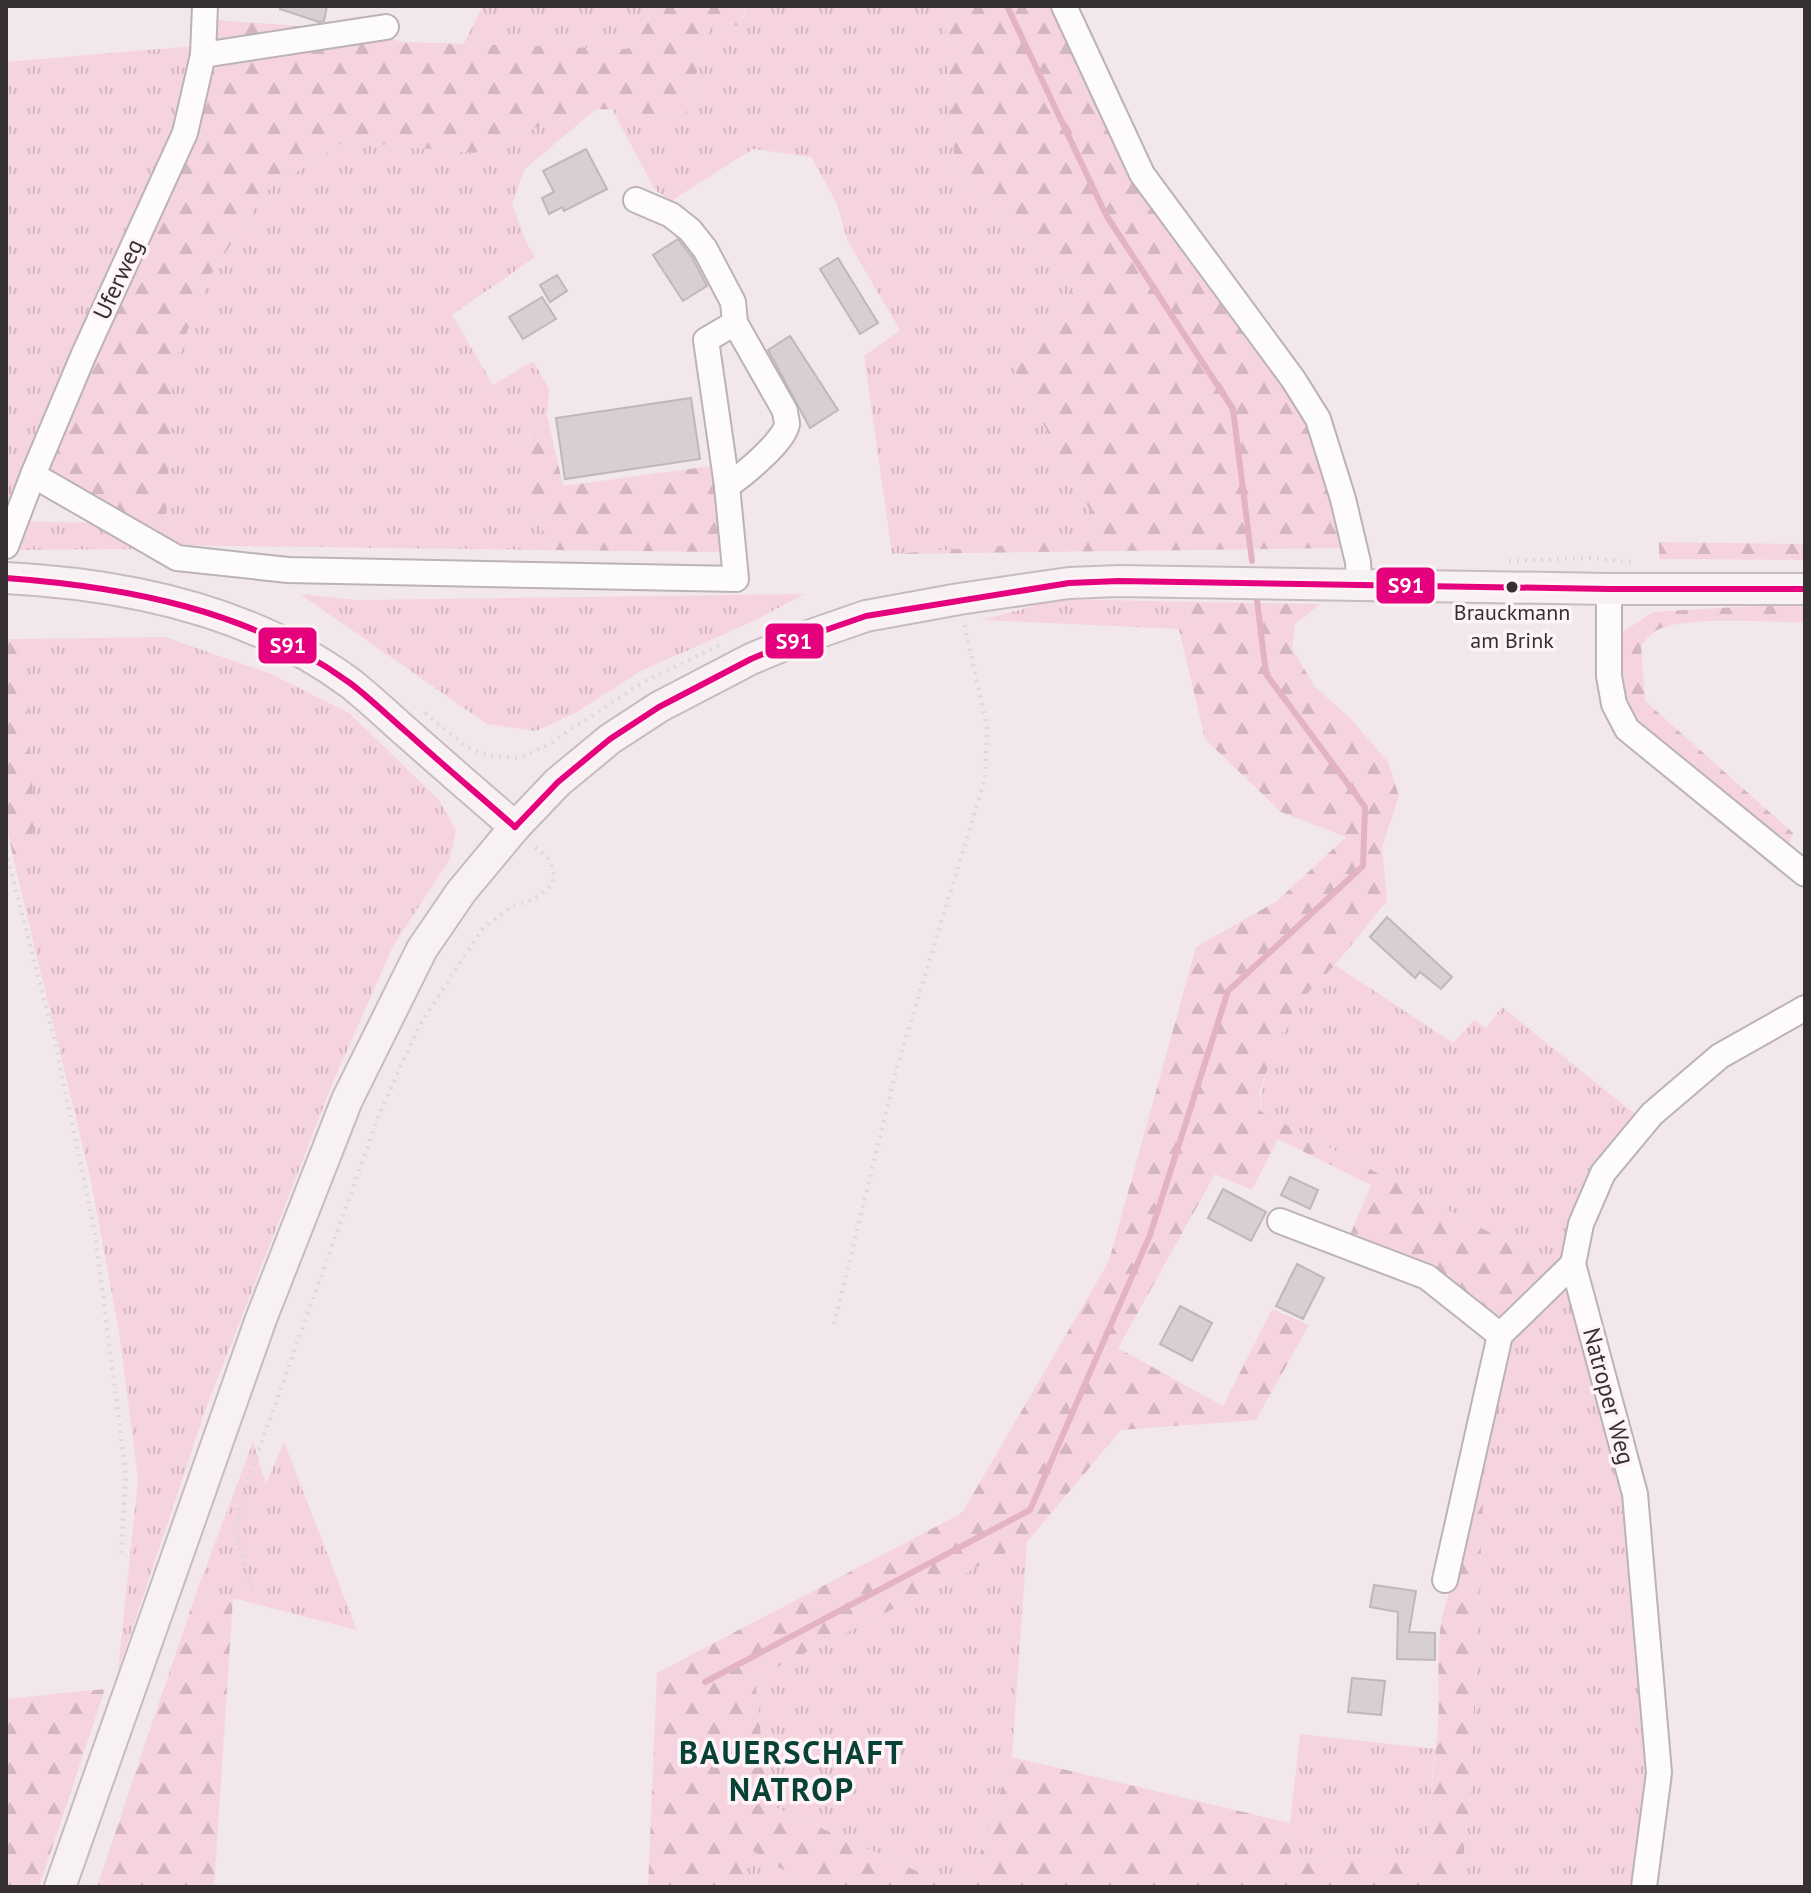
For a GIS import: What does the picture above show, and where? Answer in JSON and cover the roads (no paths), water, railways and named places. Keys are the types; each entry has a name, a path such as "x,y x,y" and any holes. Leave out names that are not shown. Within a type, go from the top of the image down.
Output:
{"main road":[{"path":"6,578 56,580 125,590 232,620 288,645 350,683 515,827"},
{"path":"60,1887 261,1319 347,1100 422,949 461,892 515,827 558,782 610,739 659,707 714,678 794,641 866,616 1069,583 1119,581 1805,589"}],"street":[{"name":"Uferweg","path":"6,546 84,354 185,133 203,55 205,6"},
{"path":"1064,6 1142,174 1293,379 1318,419 1343,499 1358,562 1359,583"},
{"path":"203,55 386,27"},
{"path":"636,200 671,215 690,230 705,249 733,302 735,323 785,411 787,425 782,435 727,486"},
{"path":"33,475 177,558 288,570 736,579 727,486 706,340 735,323"},
{"path":"1609,589 1609,676 1614,704 1627,729 1805,874"},
{"name":"Natroper Weg","path":"1644,1887 1659,1773 1635,1494 1573,1264 1581,1224 1603,1173 1652,1114 1720,1056 1805,1008"},
{"path":"1280,1221 1427,1277 1500,1335"},
{"path":"1445,1580 1500,1335 1573,1264"}],"waterway":[{"path":"1007,6 1106,215 1233,409 1252,561"},
{"path":"705,1682 1030,1510 1150,1235 1228,991 1363,866 1365,807 1266,674 1257,600"}],"place":[{"name":"Brauckmann am Brink","path":"1512,587"}],"district":[{"name":"BAUERSCHAFT NATROP","path":"792,1770"}]}
